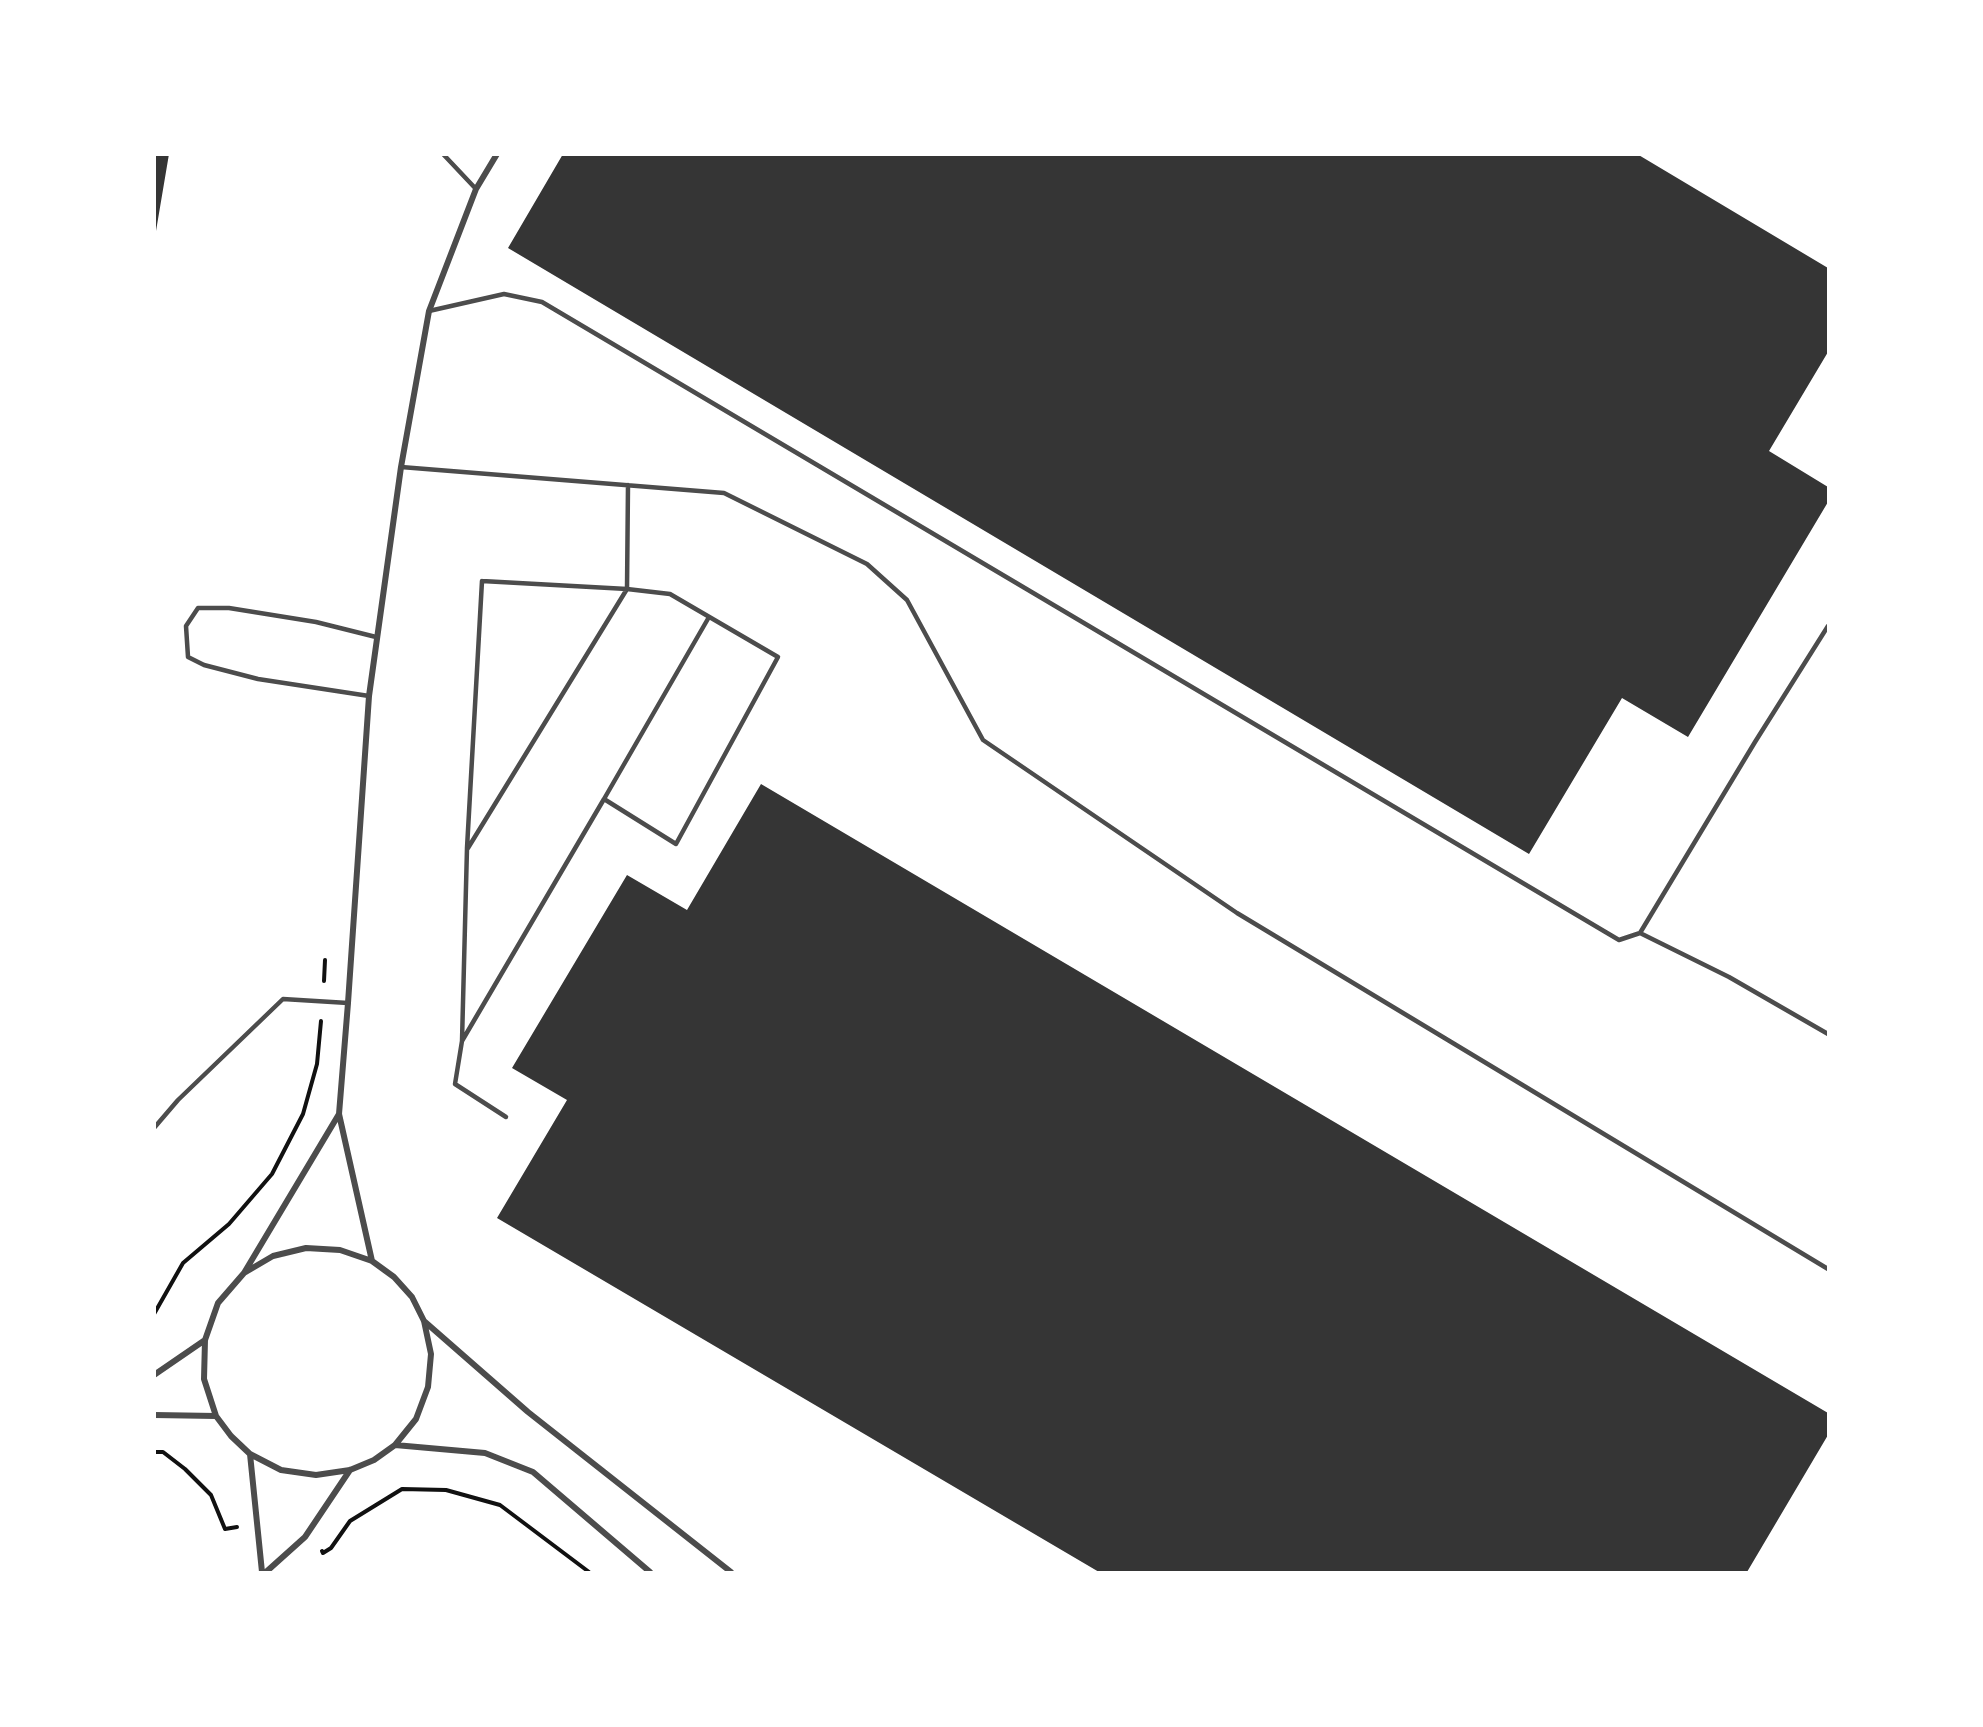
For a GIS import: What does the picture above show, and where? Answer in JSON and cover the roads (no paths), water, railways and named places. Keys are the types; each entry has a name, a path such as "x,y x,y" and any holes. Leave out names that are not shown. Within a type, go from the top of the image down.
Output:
{"street":[{"path":"372,1261 339,1114 369,696 401,466 429,311 476,189 497,154"},
{"path":"244,1274 273,1256 306,1248 340,1250 372,1261 394,1277 406,1290 424,1321 431,1354 428,1387 416,1419 395,1445 374,1460 350,1470 316,1475 281,1470 250,1454 231,1436 216,1416 204,1379 205,1340 218,1303 244,1274 339,1114"},
{"path":"424,1321 528,1412 731,1572"},
{"path":"154,1375 205,1340"},
{"path":"154,1415 216,1416"},
{"path":"395,1445 485,1454 533,1472 650,1572"},
{"path":"250,1454 264,1572"},
{"path":"264,1572 305,1537 350,1470"}],"lane":[{"path":"443,154 476,189"},
{"path":"429,311 504,294 542,302 1618,940 1640,933 1828,626"},
{"path":"401,466 724,493 867,564 908,600 983,740 1237,914 1828,1269"},
{"path":"467,848 627,589 628,485"},
{"path":"506,1117 455,1084 462,1041 467,848 482,581 627,589 670,594 778,657 676,844 604,799"},
{"path":"369,696 258,679 204,665 188,657 186,626 198,608 230,608 316,622 376,637"},
{"path":"462,1041 709,617"},
{"path":"1640,933 1729,977 1828,1034"},
{"path":"154,1128 178,1100 283,999 348,1003"}]}
